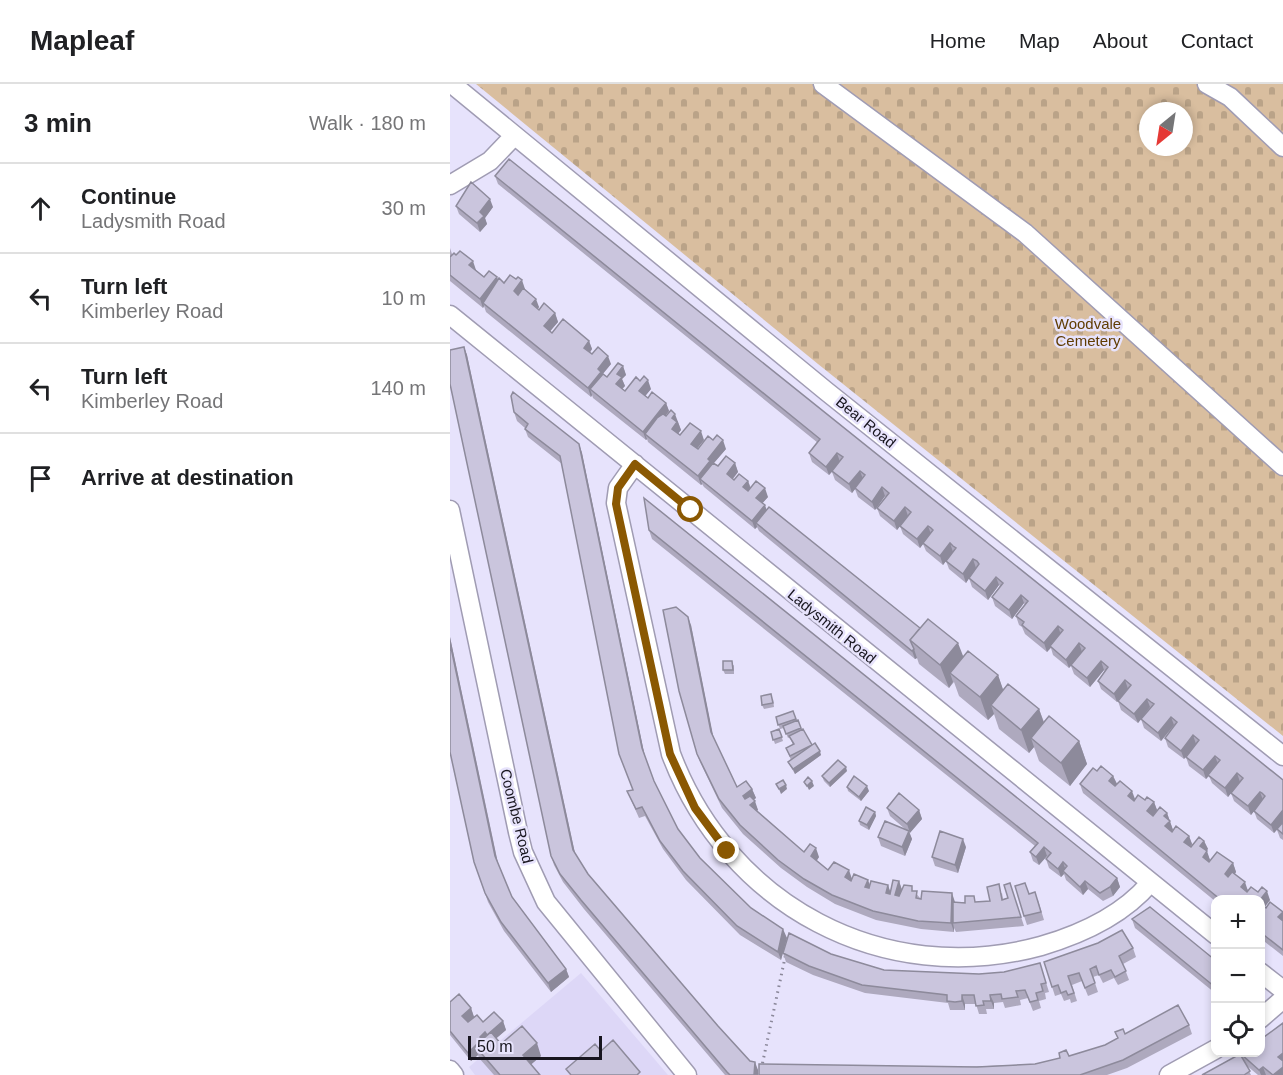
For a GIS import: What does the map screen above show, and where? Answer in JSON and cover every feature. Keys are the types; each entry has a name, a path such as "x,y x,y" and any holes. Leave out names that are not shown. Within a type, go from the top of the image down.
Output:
{"street":[{"name":"Bear Road","path":"452,84 826,391 1283,756"},
{"path":"823,84 1024,233 1283,466"},
{"path":"1207,84 1230,97 1283,147"},
{"path":"450,185 490,161 514,136"},
{"name":"Ladysmith Road","path":"450,315 1211,933"},
{"path":"635,464 618,488 616,504 670,754 687,792 704,821 727,851 760,884 800,913 864,942 915,955 965,958 1005,954 1066,937 1112,916 1150,883"},
{"name":"Coombe Road","path":"450,510 518,832 534,880 554,913 687,1075"},
{"path":"1265,976 1283,990"},
{"path":"1265,1015 1283,999"},
{"path":"1169,1075 1211,1051"},
{"path":"450,1070 454,1075"}],"path":[{"path":"760,1075 787,950"}],"shaded area":[{"path":"581,973 668,1075 475,1075 469,1067"}],"green space":[{"name":"Woodvale Cemetery","path":"476,84 1283,84 1283,736 818,364"}],"building":[{"path":"509,159 1283,780 1283,810 1271,825 1254,811 1265,796 1262,793 1260,792 1248,806 1231,793 1243,778 1237,773 1225,788 1208,775 1220,760 1215,756 1203,770 1186,757 1199,740 1193,735 1181,751 1165,738 1177,722 1171,717 1158,733 1141,719 1154,704 1147,699 1134,714 1118,701 1131,685 1125,680 1114,694 1098,681 1108,667 1101,661 1087,678 1071,665 1085,648 1079,643 1066,660 1050,646 1063,630 1058,626 1044,643 1022,625 1024,622 1016,616 1028,601 1021,595 1009,610 992,597 1003,583 996,577 985,591 969,578 979,564 977,561 973,559 963,574 946,561 956,548 950,543 940,556 923,543 933,530 931,528 928,526 917,539 900,526 911,512 905,507 894,521 877,508 889,493 882,487 872,502 855,488 865,475 860,471 849,484 832,471 843,457 837,453 826,467 809,453 820,439 495,176"},
{"path":"471,182 490,199 480,212 484,216 477,223 456,206"},
{"path":"460,251 473,261 469,265 484,277 489,271 497,277 480,299 450,275 450,257"},
{"path":"510,275 522,280 514,291 518,295 523,288 536,299 532,304 539,310 544,303 555,313 544,326 552,333 563,319 589,341 584,348 592,354 598,347 608,356 598,369 601,372 588,388 483,303 499,278 504,283"},
{"path":"464,347 573,850 588,874 718,1026 750,1061 755,1062 754,1075 730,1075 727,1072 581,900 560,874 551,856 450,384 450,350"},
{"path":"618,363 623,366 617,374 622,377 616,384 625,391 636,377 640,381 644,376 648,380 639,391 648,398 652,392 666,403 643,432 590,389 603,374 607,377"},
{"path":"513,392 579,444 642,748 654,781 678,829 700,858 751,908 783,929 778,952 737,926 683,871 660,841 642,807 636,809 627,791 633,790 619,754 560,456 525,429 528,424 514,412 511,396"},
{"path":"671,410 675,414 672,418 677,422 672,429 680,435 690,423 701,431 691,444 698,449 708,436 713,440 717,435 723,440 698,476 645,434 657,418 663,414 666,416"},
{"path":"726,456 735,463 727,474 734,480 739,474 748,481 743,487 748,491 756,481 765,488 756,498 765,505 752,521 700,479 713,463 718,466"},
{"path":"644,498 1117,878 1110,887 1100,893 1085,881 1080,887 1063,871 1067,866 1063,862 1058,869 1046,859 1051,853 1044,847 1036,857 1030,852 1038,843 649,530"},
{"path":"769,507 920,628 910,640 914,649 912,651 756,523"},
{"path":"676,607 688,617 711,732 737,787 746,781 752,789 743,796 745,799 750,796 755,801 750,805 804,852 810,844 816,848 811,856 828,870 834,862 849,870 845,877 851,881 854,874 868,880 865,887 869,888 871,881 888,885 886,893 890,894 893,880 899,881 895,895 899,896 904,885 912,886 912,891 917,891 916,898 921,899 922,891 952,893 951,923 918,921 873,911 832,895 804,879 778,860 740,825 719,799 697,754 679,691 663,610"},
{"path":"928,619 958,643 940,665 910,640"},
{"path":"450,643 495,856 512,897 566,969 548,983 501,922 485,893 474,862 450,752"},
{"path":"968,651 998,675 980,697 950,673"},
{"path":"723,661 732,661 733,670 723,670"},
{"path":"1008,684 1039,709 1021,730 991,705"},
{"path":"771,694 773,703 762,705 761,696"},
{"path":"793,711 796,719 778,725 776,717"},
{"path":"1049,716 1079,741 1061,763 1031,738"},
{"path":"798,720 801,728 786,734 783,726"},
{"path":"779,729 782,737 773,740 771,732"},
{"path":"803,729 812,745 790,756 786,748 794,744 789,736"},
{"path":"815,743 820,751 793,769 788,762"},
{"path":"838,760 846,767 829,783 822,776"},
{"path":"1101,766 1113,776 1109,781 1115,786 1120,781 1132,791 1128,796 1134,801 1138,795 1154,802 1147,811 1153,816 1160,807 1167,813 1164,816 1170,821 1165,826 1172,832 1176,826 1189,836 1184,842 1191,847 1199,837 1204,841 1200,846 1207,851 1203,857 1209,862 1217,852 1233,863 1225,874 1228,877 1232,872 1245,882 1241,887 1247,892 1251,887 1258,892 1262,887 1267,891 1264,895 1215,895 1080,784 1093,768 1097,771"},
{"path":"854,776 867,786 859,797 847,787"},
{"path":"808,777 812,781 807,786 804,782"},
{"path":"783,780 786,785 779,789 776,784"},
{"path":"899,793 919,810 907,824 887,808"},
{"path":"866,807 875,812 867,825 859,821"},
{"path":"885,821 909,831 902,847 878,837"},
{"path":"1283,822 1283,834 1277,829"},
{"path":"940,831 963,839 955,865 932,857"},
{"path":"1010,883 1021,917 953,923 953,902 965,903 965,896 974,896 975,902 990,901 987,887 999,884 1002,900 1008,898 1004,885"},
{"path":"1025,883 1029,894 1035,892 1041,912 1024,916 1015,886"},
{"path":"1270,902 1283,912 1278,917 1283,921 1283,950 1265,936 1266,908"},
{"path":"1150,907 1211,957 1211,984 1132,919"},
{"path":"1122,930 1133,948 1119,956 1126,971 1115,977 1111,970 1099,975 1096,966 1090,969 1095,983 1085,988 1079,973 1068,976 1074,993 1068,995 1066,991 1061,993 1058,985 1052,987 1044,962 1098,943"},
{"path":"789,933 831,954 884,970 979,974 1004,972 1040,963 1046,983 1041,984 1043,991 1036,993 1038,1000 1030,1002 1025,990 1016,991 1018,997 1002,999 1001,994 990,995 991,1001 983,1001 984,1005 976,1006 974,995 962,995 962,1001 955,1002 947,1001 947,995 862,985 809,966 783,953"},
{"path":"459,994 471,1008 462,1016 468,1022 477,1015 483,1022 494,1012 503,1021 487,1035 485,1032 480,1037 482,1039 468,1053 450,1031 450,1002"},
{"path":"1178,1005 1189,1025 1123,1060 1080,1075 759,1075 759,1064 977,1067 1035,1064 1060,1058 1059,1053 1066,1050 1069,1056 1105,1045 1118,1038 1115,1032 1123,1029 1125,1034"},
{"path":"1283,1023 1283,1053 1278,1057 1283,1061 1283,1067 1273,1075 1263,1067 1259,1070 1244,1057 1265,1057 1265,1036"},
{"path":"522,1026 537,1043 523,1055 540,1075 500,1075 475,1046 491,1032 501,1044"},
{"path":"613,1040 640,1072 637,1075 571,1075 566,1069 595,1044 601,1051"},
{"path":"1235,1057 1242,1057 1250,1071 1244,1075 1202,1075"}],"route":[{"path":"691,510 635,464 616,492 616,504 638,595 670,754 695,808 727,851"}]}
